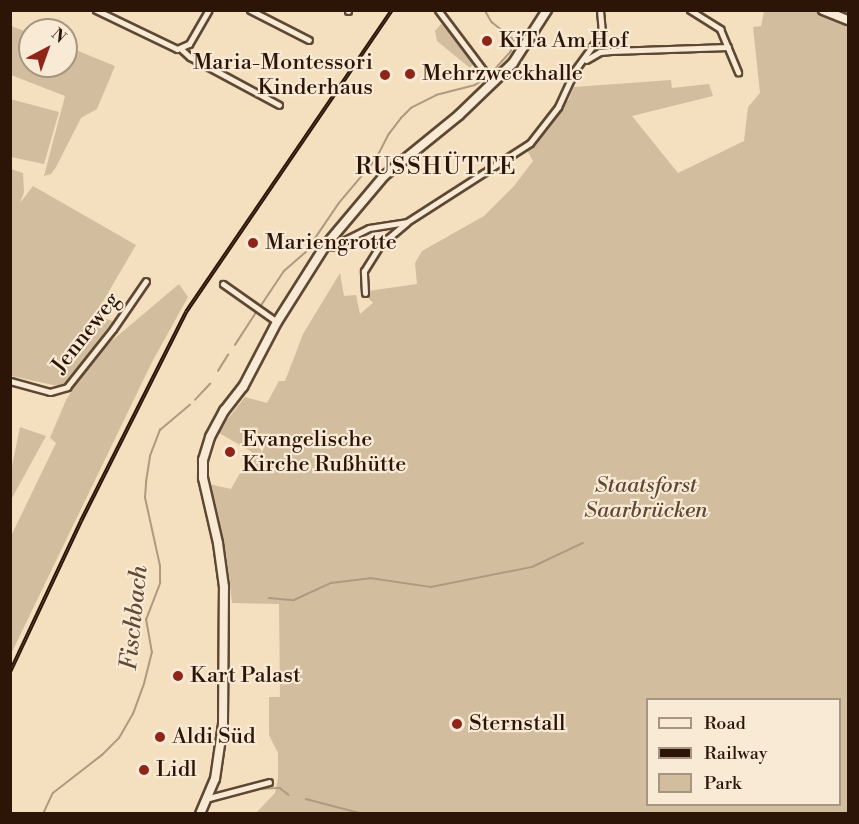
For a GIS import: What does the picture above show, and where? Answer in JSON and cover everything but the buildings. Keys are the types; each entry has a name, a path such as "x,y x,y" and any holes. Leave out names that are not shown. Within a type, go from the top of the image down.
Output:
{"main road":[{"path":"200,813 209,798 220,753 223,724 225,611 220,557 203,478 203,460 210,437 224,411 243,387 277,322 325,246 384,176 459,114 522,53 547,10"},
{"path":"823,10 849,20"}],"street":[{"path":"96,10 166,45 181,49 190,57 279,105"},
{"path":"181,49 189,44 209,10"},
{"path":"250,10 309,40"},
{"path":"438,10 491,81"},
{"path":"365,293 364,275 380,245 407,222 530,143 565,95 580,64 602,33 600,10"},
{"path":"690,10 716,25 738,72"},
{"path":"580,64 600,52 728,47"},
{"path":"325,246 331,247 369,228 407,222"},
{"name":"Jenneweg","path":"10,381 50,392 67,387 113,329 146,281"},
{"path":"224,284 277,322"},
{"path":"209,798 269,782"}],"green space":[{"name":"Staatsforst Saarbrücken","path":"764,11 848,11 848,813 256,813 275,793 278,778 278,753 269,735 269,697 280,697 279,604 232,603 226,554 209,484 231,489 252,452 219,433 227,420 245,397 267,403 279,381 285,381 303,334 340,273 344,296 356,295 360,314 373,303 369,299 368,291 417,284 415,263 422,251 484,216 514,186 533,161 527,150 569,99 574,87 671,80 672,88 709,84 713,96 632,116 678,173 744,141 748,107 760,93 753,27 761,26"},
{"path":"441,24 445,26 473,64 470,68 437,41 435,31"},
{"path":"11,26 18,29 18,78 11,75"},
{"path":"78,51 115,66 97,109 81,118 56,167 51,174 44,176 65,96 19,78 78,78"},
{"path":"10,99 59,112 44,164 11,157"},
{"path":"11,169 23,173 24,192 20,203 33,186 136,245 95,315 113,321 65,383 58,386 11,376"},
{"path":"179,284 188,297 152,362 11,654 11,536 56,443 50,438 66,400 89,364 102,349"},
{"path":"20,427 46,436 11,500 11,471"}],"waterway":[{"name":"Fischbach","path":"485,10 492,22 514,40 511,52 491,74"},
{"name":"Fischbach","path":"260,307 284,271 305,253 339,203 376,159 389,134 401,118 411,108 436,95 475,85 483,80"},
{"name":"Fischbach","path":"235,345 257,311"},
{"name":"Fischbach","path":"218,371 228,355"},
{"name":"Fischbach","path":"195,400 210,384"},
{"name":"Fischbach","path":"43,814 53,793 102,755 119,738 133,714 144,684 152,653 146,620 160,583 160,566 145,498 150,456 160,430 190,405"},
{"path":"269,598 294,600 331,583 370,578 431,587 532,567 583,543"},
{"path":"259,789 280,788 289,795"},
{"path":"306,799 363,814"}],"railway":[{"path":"10,672 81,521 186,312 392,10"}],"place":[{"name":"KiTa Am Hof","path":"487,41"},
{"name":"Mehrzweckhalle","path":"410,74"},
{"name":"Maria-Montessori Kinderhaus","path":"385,75"},
{"name":"Mariengrotte","path":"253,243"},
{"name":"Evangelische Kirche Rußhütte","path":"230,452"},
{"name":"Kart Palast","path":"178,676"},
{"name":"Sternstall","path":"457,724"},
{"name":"Aldi Süd","path":"160,737"},
{"name":"Lidl","path":"144,770"}],"district":[{"name":"RUSSHÜTTE","path":"436,168"}]}
